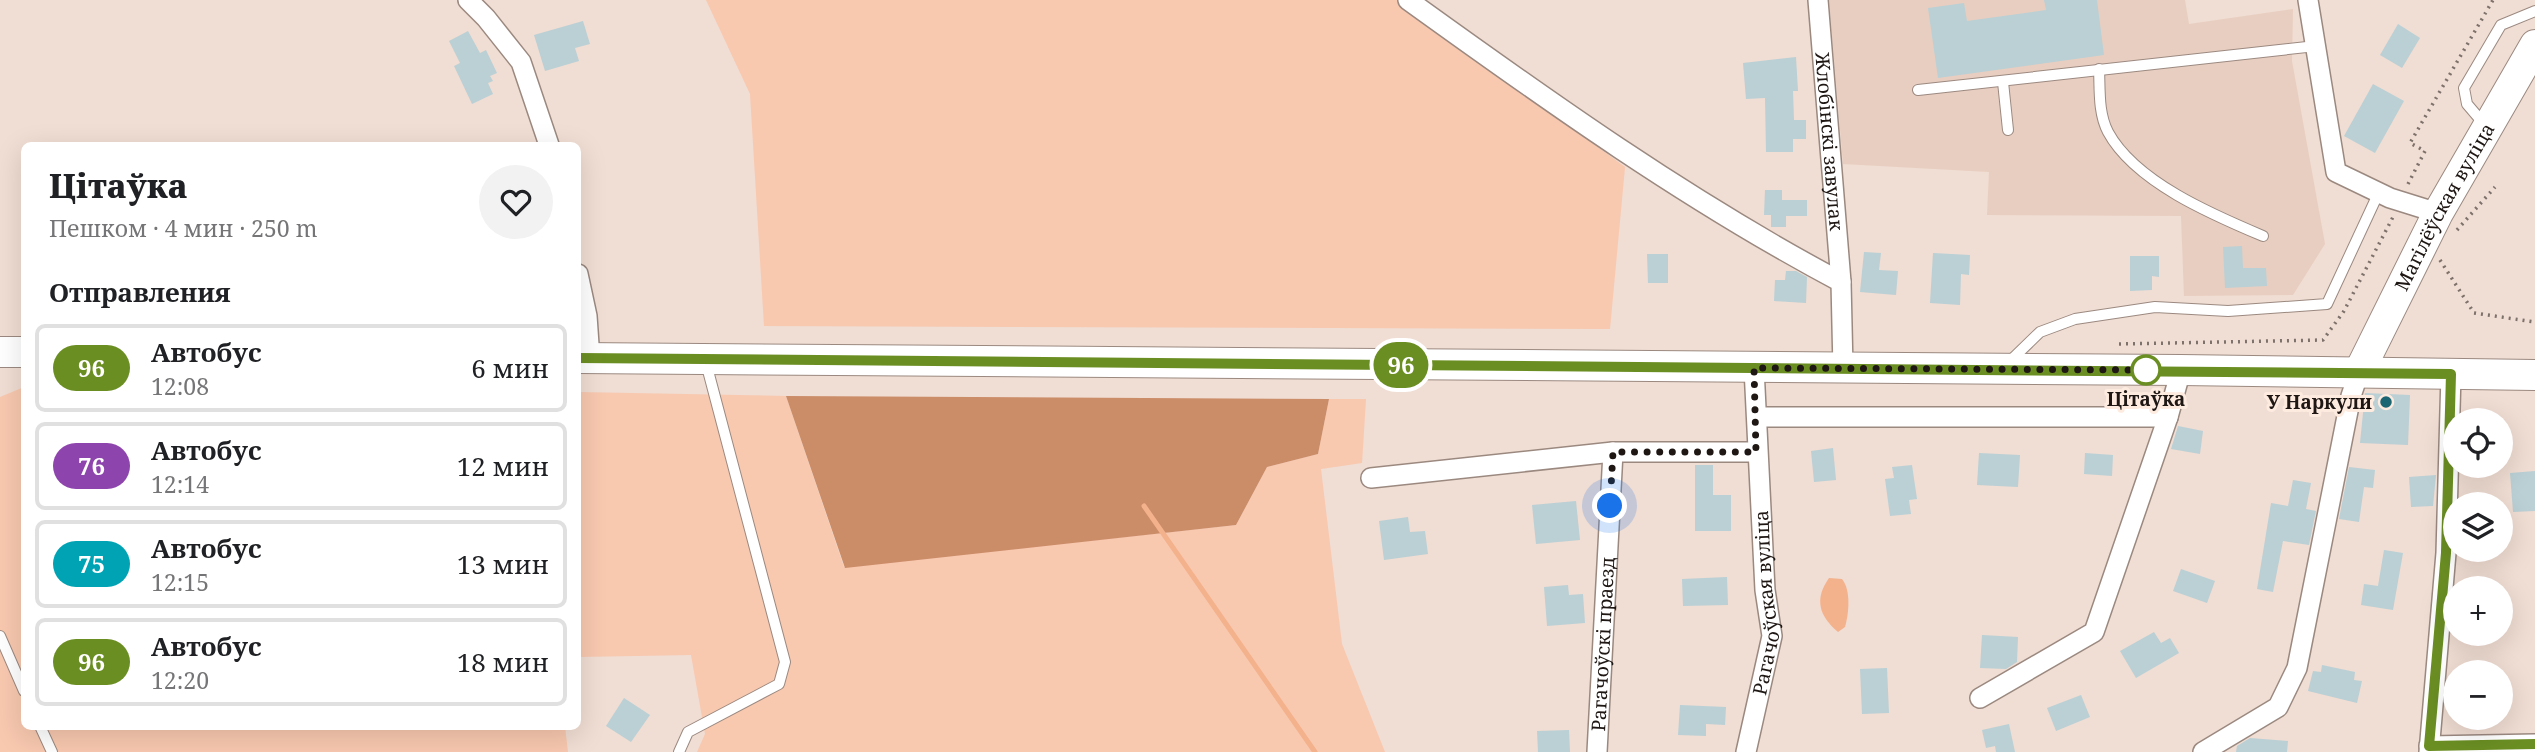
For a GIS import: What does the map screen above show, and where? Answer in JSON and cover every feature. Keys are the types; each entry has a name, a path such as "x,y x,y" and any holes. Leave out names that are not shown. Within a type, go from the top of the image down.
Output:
{"main road":[{"name":"Магілёўская вуліца","path":"2359,372 2445,224 2487,128 2535,45"},
{"path":"0,352 21,352"},
{"path":"584,358 2181,370 2535,376"}],"street":[{"path":"468,0 521,62 548,142"},
{"path":"1408,0 1590,131 1795,258 1841,282"},
{"name":"Жлобінскі завулак","path":"1818,0 1841,282 1843,369"},
{"path":"2308,0 2336,172 2445,224"},
{"path":"581,288 587,316 584,358"},
{"name":"Рагачоўская вуліца","path":"1746,752 1772,636 1765,590 1756,452 1758,416 1754,368"},
{"path":"1980,698 2094,632 2168,417 2181,370"},
{"path":"2211,749 2278,707 2297,668 2351,396 2359,372"},
{"path":"2451,374 2446,553 2429,749 2535,744"},
{"path":"1758,416 2168,417"},
{"path":"1371,478 1613,452 1756,452"},
{"name":"Рагачоўскі праезд","path":"1597,752 1613,452"}],"lane":[{"path":"2487,128 2467,104 2464,88 2501,25 2535,11"},
{"path":"1918,90 2316,46"},
{"path":"2099,69 2100,109 2108,132 2130,161 2177,195 2263,236"},
{"path":"2003,82 2008,130"},
{"path":"2001,370 2040,332 2076,319 2155,307 2228,311 2327,303 2379,192"},
{"path":"679,752 688,732 779,684 785,662 705,359"},
{"path":"0,636 21,684"},
{"path":"42,730 51,752"}],"path":[{"path":"2323,340 2344,311 2425,151 2410,143 2493,0"},
{"path":"2445,224 2495,187"},
{"path":"2436,253 2474,313 2535,322"}],"shaded area":[{"path":"706,0 1399,0 1625,167 1610,329 764,326 750,94"},
{"path":"1829,0 2185,0 2189,24 2293,9 2292,61 2325,244 2293,295 2184,296 2181,216 1987,215 1989,172 1843,164"},
{"path":"21,388 21,730 565,730 568,752 0,752 0,397"},
{"path":"581,392 786,396 844,567 1236,525 1267,467 1318,454 1329,399 1366,399 1362,463 1321,469 1342,644 1385,752 697,752 705,734 691,655 581,657"},
{"path":"786,396 1329,399 1318,454 1267,467 1236,525 845,568"},
{"path":"1829,578 1842,579 1848,595 1845,627 1838,632 1826,620 1821,607 1821,593"}],"building":[{"path":"2044,0 2097,0 2104,55 1938,78 1928,8 1964,3 1967,21 2046,10"},
{"path":"583,21 590,44 575,48 579,61 545,71 534,35"},
{"path":"2398,24 2420,38 2402,68 2380,55"},
{"path":"468,31 480,53 486,50 497,73 490,76 493,81 488,83 493,94 472,104 454,66 460,63 449,41"},
{"path":"1796,57 1798,91 1793,91 1794,120 1806,120 1806,139 1793,139 1793,152 1766,152 1765,98 1746,99 1743,63"},
{"path":"2373,84 2404,101 2375,153 2344,136"},
{"path":"1765,190 1782,190 1782,200 1807,200 1807,216 1786,216 1786,227 1771,227 1771,215 1764,215"},
{"path":"2242,246 2243,268 2266,268 2267,286 2225,288 2223,247"},
{"path":"1864,252 1881,253 1879,270 1898,271 1896,295 1860,292"},
{"path":"1933,253 1970,255 1969,275 1961,274 1960,305 1930,303"},
{"path":"1647,254 1668,254 1668,283 1648,283"},
{"path":"2130,256 2159,256 2159,277 2152,276 2152,290 2130,291"},
{"path":"1786,271 1796,271 1807,277 1806,303 1774,301 1775,280 1785,280"},
{"path":"2365,393 2410,395 2408,445 2360,443"},
{"path":"2178,426 2203,431 2200,454 2171,449"},
{"path":"1833,448 1836,480 1814,482 1811,451"},
{"path":"1979,453 2020,455 2018,487 1977,485"},
{"path":"2085,453 2113,455 2112,476 2084,474"},
{"path":"1695,465 1713,465 1713,495 1731,495 1731,531 1695,531"},
{"path":"1912,465 1917,499 1909,500 1911,514 1890,516 1885,479 1894,478 1892,467"},
{"path":"2349,467 2375,470 2373,488 2364,487 2359,522 2339,519"},
{"path":"2535,471 2535,511 2513,512 2510,478 2513,478 2513,473"},
{"path":"2436,475 2433,506 2411,507 2409,477"},
{"path":"2293,480 2311,483 2306,509 2316,511 2309,545 2283,541 2273,592 2257,589 2271,503 2288,506"},
{"path":"1576,501 1580,540 1536,544 1532,505"},
{"path":"1408,517 1410,532 1425,531 1428,554 1384,560 1379,521"},
{"path":"2384,550 2403,553 2393,610 2361,605 2364,584 2378,586"},
{"path":"2181,569 2215,581 2207,603 2173,591"},
{"path":"1727,577 1728,605 1683,606 1682,579"},
{"path":"1568,585 1569,595 1583,594 1585,623 1547,626 1544,587"},
{"path":"2154,632 2161,643 2170,638 2179,653 2136,678 2120,651"},
{"path":"1982,635 2018,637 2017,662 2006,669 1980,668"},
{"path":"2322,665 2355,672 2354,680 2362,681 2357,703 2308,691 2313,671 2321,672"},
{"path":"1887,668 1889,713 1862,714 1860,669"},
{"path":"2081,695 2090,717 2056,731 2047,708"},
{"path":"624,698 650,715 631,742 606,726"},
{"path":"1680,705 1726,707 1725,725 1706,724 1706,736 1678,735"},
{"path":"2009,724 2015,752 1996,752 1995,746 1986,748 1982,730"},
{"path":"1569,730 1570,752 1538,752 1537,731"},
{"path":"2250,738 2288,741 2287,752 2236,752 2237,746"}],"waterway":[{"path":"1144,506 1315,752"}],"bus line":[{"name":"96","path":"581,358 2451,374 2446,553 2429,746 2535,744"}],"place":[{"name":"Цітаўка","path":"2146,370"},
{"name":"У Наркули","path":"2386,402"}],"route":[{"path":"1610,506 1613,452 1756,452 1758,416 1754,368 2149,370 2146,370"}]}
